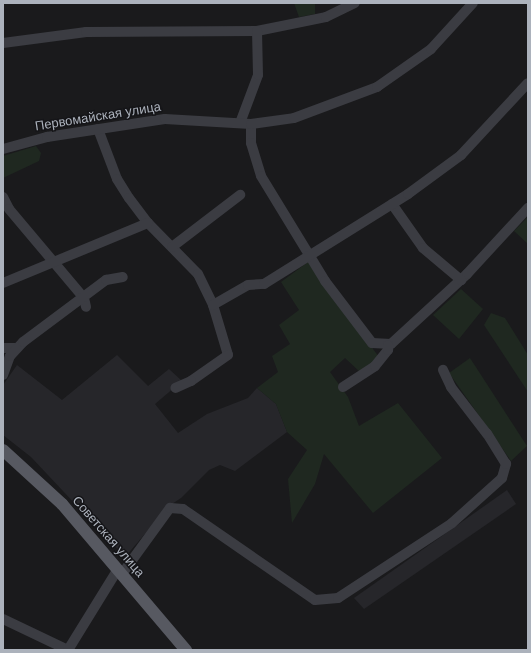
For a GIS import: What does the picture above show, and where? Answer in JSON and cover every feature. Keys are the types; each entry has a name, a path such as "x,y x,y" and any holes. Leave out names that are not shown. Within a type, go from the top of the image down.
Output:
{"main road":[{"name":"Советская улица","path":"3,450 62,504 186,650"}],"street":[{"path":"3,43 86,32 257,31 326,17 355,3"},
{"name":"Первомайская улица","path":"3,149 47,136 165,119 246,124 294,118 377,87 431,48 473,3"},
{"path":"257,31 258,75 246,124 260,176 325,281 372,343 391,344 461,280 528,208"},
{"path":"213,305 248,285 264,284 392,204 461,155 528,83"},
{"path":"98,129 117,179 148,223 198,274 213,305 228,355 191,381 175,388"},
{"path":"172,247 240,195"},
{"path":"3,197 9,209 54,260 85,302"},
{"path":"392,204 423,248 461,280"},
{"path":"3,283 54,260 97,246 148,223"},
{"path":"3,375 10,356 17,348 85,302 106,280 123,277"},
{"path":"343,386 374,366 388,350 388,345"},
{"path":"3,348 17,348"},
{"path":"3,619 68,650 120,571 170,508 183,509 315,600 338,598 452,523 502,478 506,464 487,434 451,387 443,370"}],"shaded area":[{"path":"294,3 315,3 315,14 299,17"},
{"path":"36,146 41,153 39,161 3,178 3,156"},
{"path":"528,217 528,244 514,231"},
{"path":"308,262 379,357 361,373 345,358 330,372 348,397 359,426 398,403 442,458 373,513 324,454 315,484 292,523 288,479 307,450 287,432 276,404 257,388 278,372 272,356 290,344 279,325 299,310 281,282"},
{"path":"461,289 483,309 459,339 433,315"},
{"path":"491,313 505,318 528,355 528,392 484,325"},
{"path":"117,355 148,386 169,369 182,381 155,404 178,433 207,414 248,398 257,388 276,404 287,432 235,471 220,465 209,470 181,498 169,506 125,557 31,457 3,435 3,385 17,365 62,400"},
{"path":"470,358 527,446 511,461 449,373"},
{"path":"507,490 516,504 364,609 354,598"}]}
